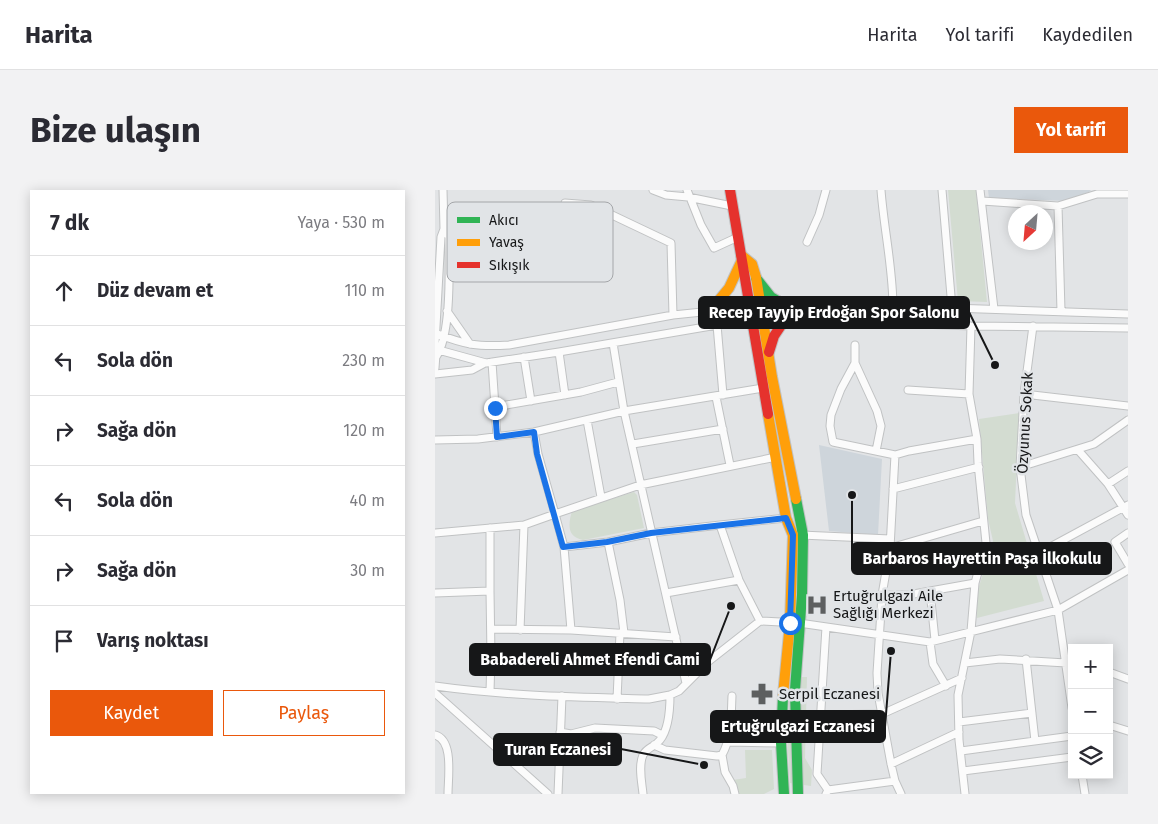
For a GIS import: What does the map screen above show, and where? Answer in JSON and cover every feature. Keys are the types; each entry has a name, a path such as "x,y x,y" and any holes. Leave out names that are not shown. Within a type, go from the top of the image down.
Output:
{"street":[{"path":"435,344 441,237 444,229 443,190"},
{"path":"653,190 665,195 688,194 732,206"},
{"path":"729,190 742,257 756,307 763,388 786,518 798,535"},
{"path":"807,242 819,215 826,190"},
{"path":"881,190 891,268 893,308"},
{"path":"942,190 952,308"},
{"path":"980,190 995,309"},
{"path":"688,194 701,226 714,248 738,237"},
{"path":"981,201 1058,206 1097,194 1128,194"},
{"path":"1058,206 1061,311"},
{"path":"613,215 671,243 673,315"},
{"path":"444,229 447,234"},
{"path":"742,257 752,264 756,277 756,307"},
{"path":"710,311 725,297 735,281 742,257"},
{"path":"756,277 771,297 790,308"},
{"path":"435,368 437,352 444,337 448,282"},
{"path":"436,334 483,347 509,345 673,315 756,307 952,308 1128,314"},
{"path":"447,311 470,344"},
{"path":"758,321 769,355 798,535 794,623 798,794"},
{"path":"435,374 472,370 489,363 524,357 758,321 843,321 971,326 1128,328"},
{"path":"769,355 774,336 778,327 784,321"},
{"path":"717,326 719,396 730,465"},
{"path":"965,794 959,732 958,695 971,631 975,583 986,543 977,439 969,394 971,326"},
{"name":"Özyunus Sokak","path":"1033,326 1024,394 1020,467 1026,516 1058,610 1070,689"},
{"path":"613,343 624,411 686,683"},
{"path":"855,345 855,363 877,411 881,426 876,451"},
{"path":"437,352 489,363"},
{"path":"559,352 565,395"},
{"path":"524,357 531,401"},
{"path":"489,363 497,437"},
{"path":"855,363 841,389 831,414 830,426 833,442 895,455 977,439"},
{"path":"495,408 565,395 618,382"},
{"path":"435,440 497,437 534,432 624,411 763,388"},
{"path":"908,390 969,394"},
{"path":"1024,394 1128,406"},
{"path":"587,420 601,497"},
{"path":"1020,467 1094,444 1128,420"},
{"path":"633,444 723,429"},
{"path":"534,432 537,454 563,547 571,630"},
{"path":"1079,450 1126,507 1128,515"},
{"path":"895,455 890,548 882,595 877,673 878,693 891,764 895,781 901,794"},
{"path":"435,533 524,525 601,497 641,485 730,465 776,458"},
{"path":"893,489 979,467"},
{"path":"1108,484 1128,471"},
{"path":"1039,553 1126,507"},
{"path":"563,547 607,542 651,533 786,518"},
{"path":"890,548 983,521"},
{"path":"520,630 524,525"},
{"path":"720,525 739,580 760,621"},
{"path":"490,528 490,692"},
{"path":"1128,533 1115,542 1128,564"},
{"path":"798,535 890,539"},
{"path":"607,542 620,600 622,633 617,698"},
{"path":"435,686 490,692 649,700 679,691 709,661 760,621 794,623 933,641 1058,610 1128,570"},
{"path":"666,593 739,580"},
{"path":"882,595 899,596 975,583"},
{"path":"435,593 490,591"},
{"path":"930,591 933,664 946,686"},
{"path":"784,794 781,743 784,673 794,623"},
{"path":"826,627 817,774 827,792 895,781"},
{"path":"491,630 571,630 676,637"},
{"path":"491,658 618,666"},
{"path":"965,663 1000,659 1067,661"},
{"path":"1026,660 1035,741"},
{"path":"1113,673 1128,679"},
{"path":"821,715 882,714 962,678"},
{"path":"435,694 501,751 538,791 548,794"},
{"path":"643,794 641,760 646,750 660,740 663,735 669,714 670,695"},
{"path":"557,794 562,696"},
{"path":"732,696 728,742 722,755 725,772 735,794"},
{"path":"959,722 1032,713"},
{"path":"1113,725 1128,731"},
{"path":"560,732 576,734 595,728 654,731 663,735"},
{"path":"891,764 959,732"},
{"path":"435,735 443,739 448,748 448,794"},
{"path":"961,751 1068,737"},
{"path":"728,742 781,743"},
{"path":"654,745 665,750 722,755"},
{"path":"963,771 1068,758"},
{"path":"1083,779 1085,794"}],"shaded area":[{"path":"948,190 976,190 987,302 958,301"},
{"path":"988,190 1091,190 1065,201 989,198"},
{"path":"1019,413 1015,503 1044,601 977,618 977,593 993,541 988,519 979,419"},
{"path":"819,445 882,459 878,535 829,531"},
{"path":"634,492 637,495 644,528 583,540 571,533 570,521 572,511"},
{"path":"792,677 807,677 805,758 812,770 811,786 790,783 787,734"},
{"path":"745,750 772,750 774,789 764,794 738,794 733,780 746,778"}],"traffic: fast":[{"path":"756,278 771,297 790,308"},
{"path":"796,499 803,535 802,595 795,690 798,794"},
{"path":"783,695 781,743 784,794"}],"traffic: slow":[{"path":"741,255 752,264 756,277 772,377 796,499"},
{"path":"710,311 729,288 742,260"},
{"path":"768,414 786,518 793,535 790,623 783,695"}],"traffic: jam":[{"path":"730,190 768,414"},
{"path":"769,352 774,336 784,321"}],"place":[{"name":"Recep Tayyip Erdoğan Spor Salonu","path":"995,365"},
{"name":"Barbaros Hayrettin Paşa İlkokulu","path":"852,495"},
{"name":"Ertuğrulgazi Aile Sağlığı Merkezi","path":"817,605"},
{"name":"Babadereli Ahmet Efendi Cami","path":"731,606"},
{"name":"Ertuğrulgazi Eczanesi","path":"891,651"},
{"name":"Serpil Eczanesi","path":"762,694"},
{"name":"Turan Eczanesi","path":"704,765"}],"route":[{"path":"495,408 497,437 534,432 537,454 563,547 607,542 651,533 786,518 793,535 790,623"}]}
